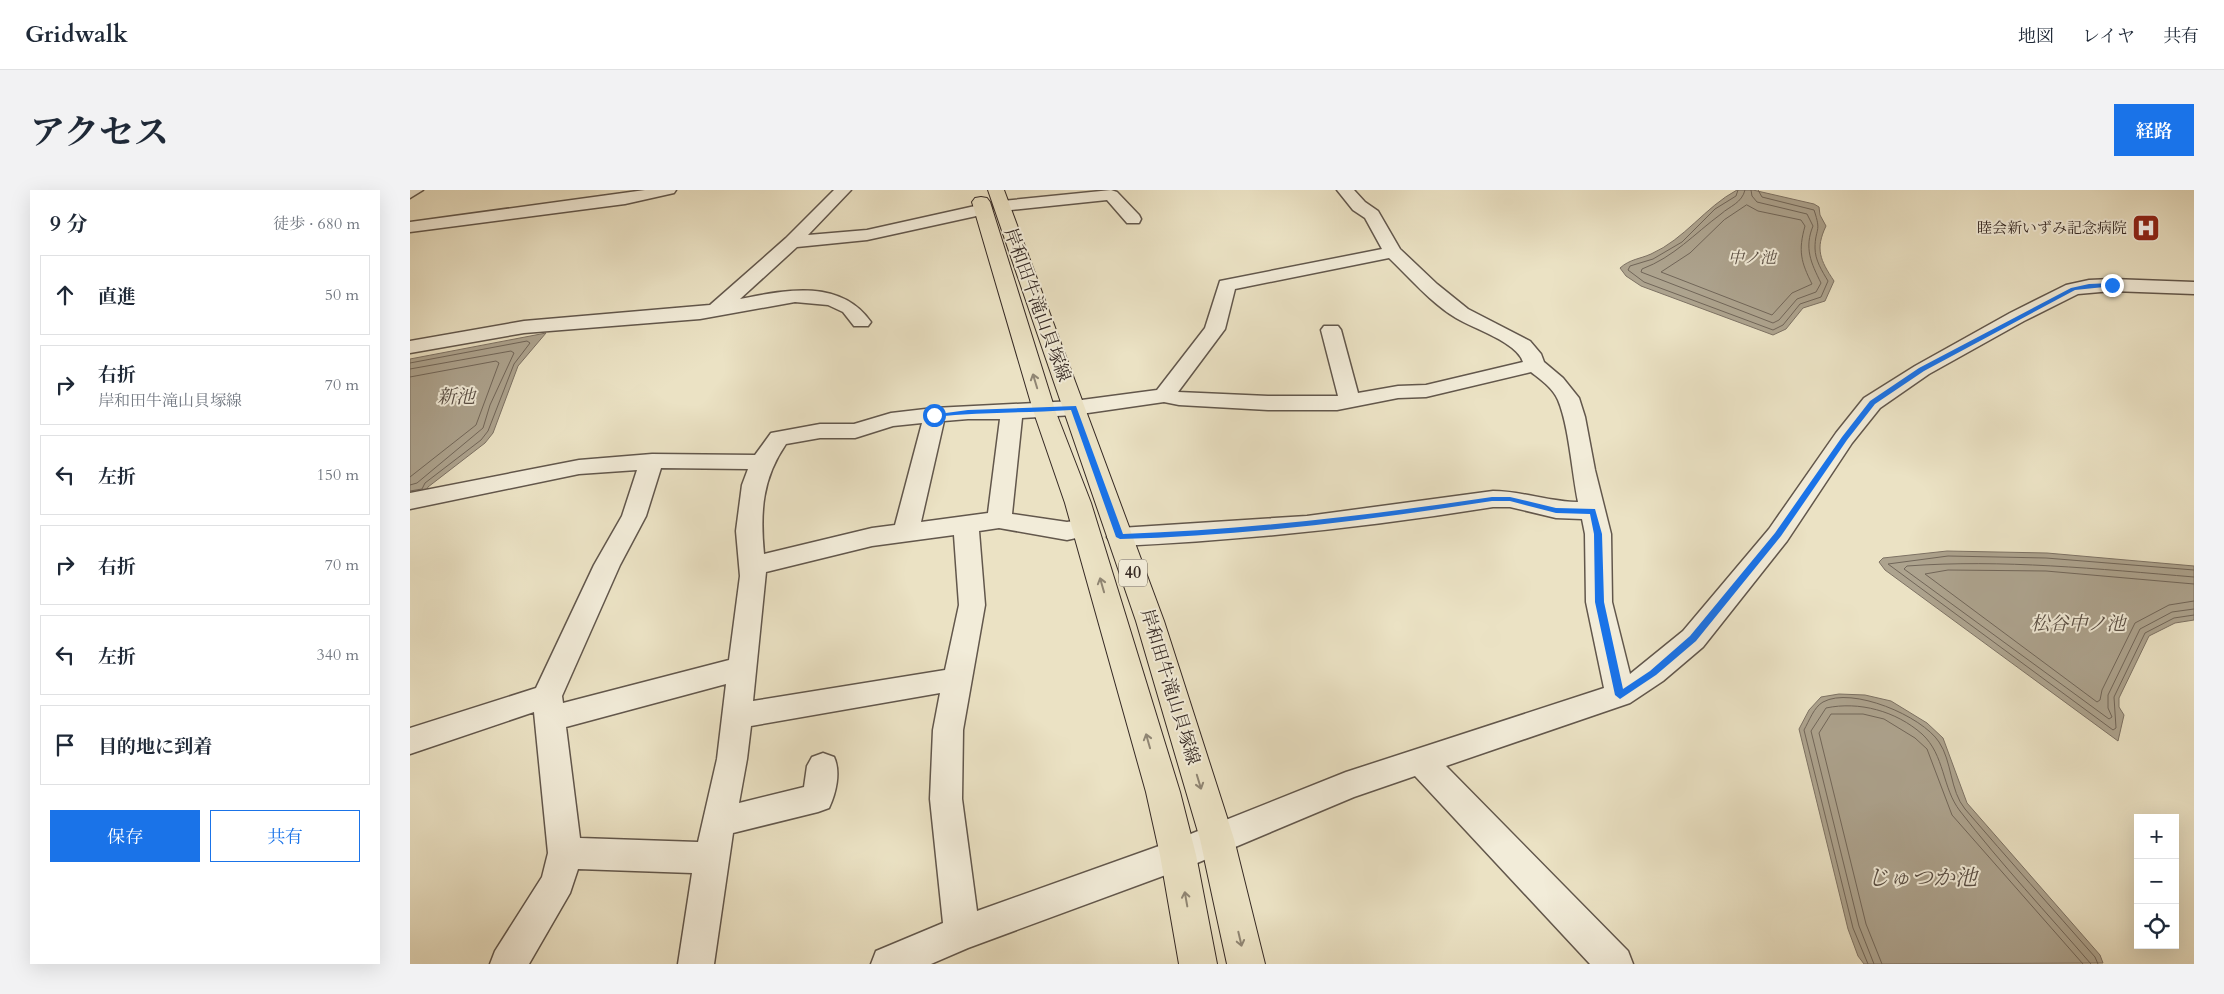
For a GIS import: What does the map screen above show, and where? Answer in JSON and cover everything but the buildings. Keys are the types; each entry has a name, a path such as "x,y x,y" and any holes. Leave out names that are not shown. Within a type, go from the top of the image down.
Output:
{"main road":[{"name":"岸和田牛滝山貝塚線","path":"990,199 1074,408 1150,621 1217,839 1246,964"},
{"name":"岸和田牛滝山貝塚線","path":"990,199 1044,410 1085,528 1163,792 1178,855 1198,964"}],"street":[{"path":"410,193 415,190"},
{"path":"410,227 619,195 668,190"},
{"path":"717,309 792,242 843,190"},
{"path":"1345,190 1359,206 1372,214 1393,252 1461,312 1523,345 1531,354 1535,365 1556,382 1568,398 1598,534 1600,602 1620,695"},
{"path":"792,242 867,235 990,199 1111,195 1133,219"},
{"path":"1164,396 1215,329 1227,285 1393,252"},
{"path":"889,964 962,933 1178,855 1346,786 1620,695 1653,673 1693,639 1778,534 1844,438 1872,403 1922,370 2073,289 2112,285 2194,288"},
{"path":"410,347 524,327 700,312 787,297 816,296 840,302 855,312 861,322"},
{"path":"1331,330 1350,401"},
{"path":"696,964 711,858 732,759 752,566 749,531 754,485 762,462 779,438 820,431 855,431 891,420 934,415 1074,408 1164,396 1179,399 1317,404 1350,401 1398,392 1426,391 1535,365"},
{"path":"999,520 1012,412"},
{"path":"906,532 932,436 934,415"},
{"path":"410,501 579,466 652,461 762,462"},
{"path":"508,964 534,925 558,882 565,853 549,708 607,565 634,516 652,461"},
{"path":"1120,537 1195,534 1373,517 1492,499 1510,499 1556,510 1593,511"},
{"path":"752,566 872,537 999,520 1067,531 1085,528"},
{"path":"962,933 946,799 948,730 972,605 966,524"},
{"path":"410,741 549,708 742,668"},
{"path":"737,716 958,679"},
{"path":"1422,761 1615,964"},
{"path":"718,822 818,798 823,766"},
{"path":"565,853 711,858"}],"water":[{"name":"中ノ池","path":"1737,190 1753,190 1814,204 1819,207 1820,215 1826,226 1820,248 1822,260 1834,281 1825,301 1803,308 1786,329 1773,335 1641,286 1626,276 1620,268 1663,248 1685,232 1715,205"},
{"name":"新池","path":"546,333 518,366 493,433 485,443 428,487 425,493 410,497 410,359"},
{"name":"松谷中ノ池","path":"1947,551 2047,553 2194,566 2194,620 2175,623 2149,636 2119,698 2119,707 2124,715 2118,741 1885,570 1879,562 1883,558"},
{"name":"じゅつか池","path":"1839,694 1865,695 1891,701 1927,723 1943,738 1967,803 2100,955 2103,963 1864,964 1858,956 1848,929 1799,729 1809,710 1821,697"}],"place":[{"name":"睦会新いずみ記念病院","path":"2146,228"}],"route":[{"path":"934,415 1074,408 1120,537 1195,534 1373,517 1492,499 1510,499 1556,510 1593,511 1598,534 1600,602 1620,695 1653,673 1693,639 1778,534 1811,490 1844,438 1872,403 1922,370 2017,317 2073,289 2112,285"}]}
